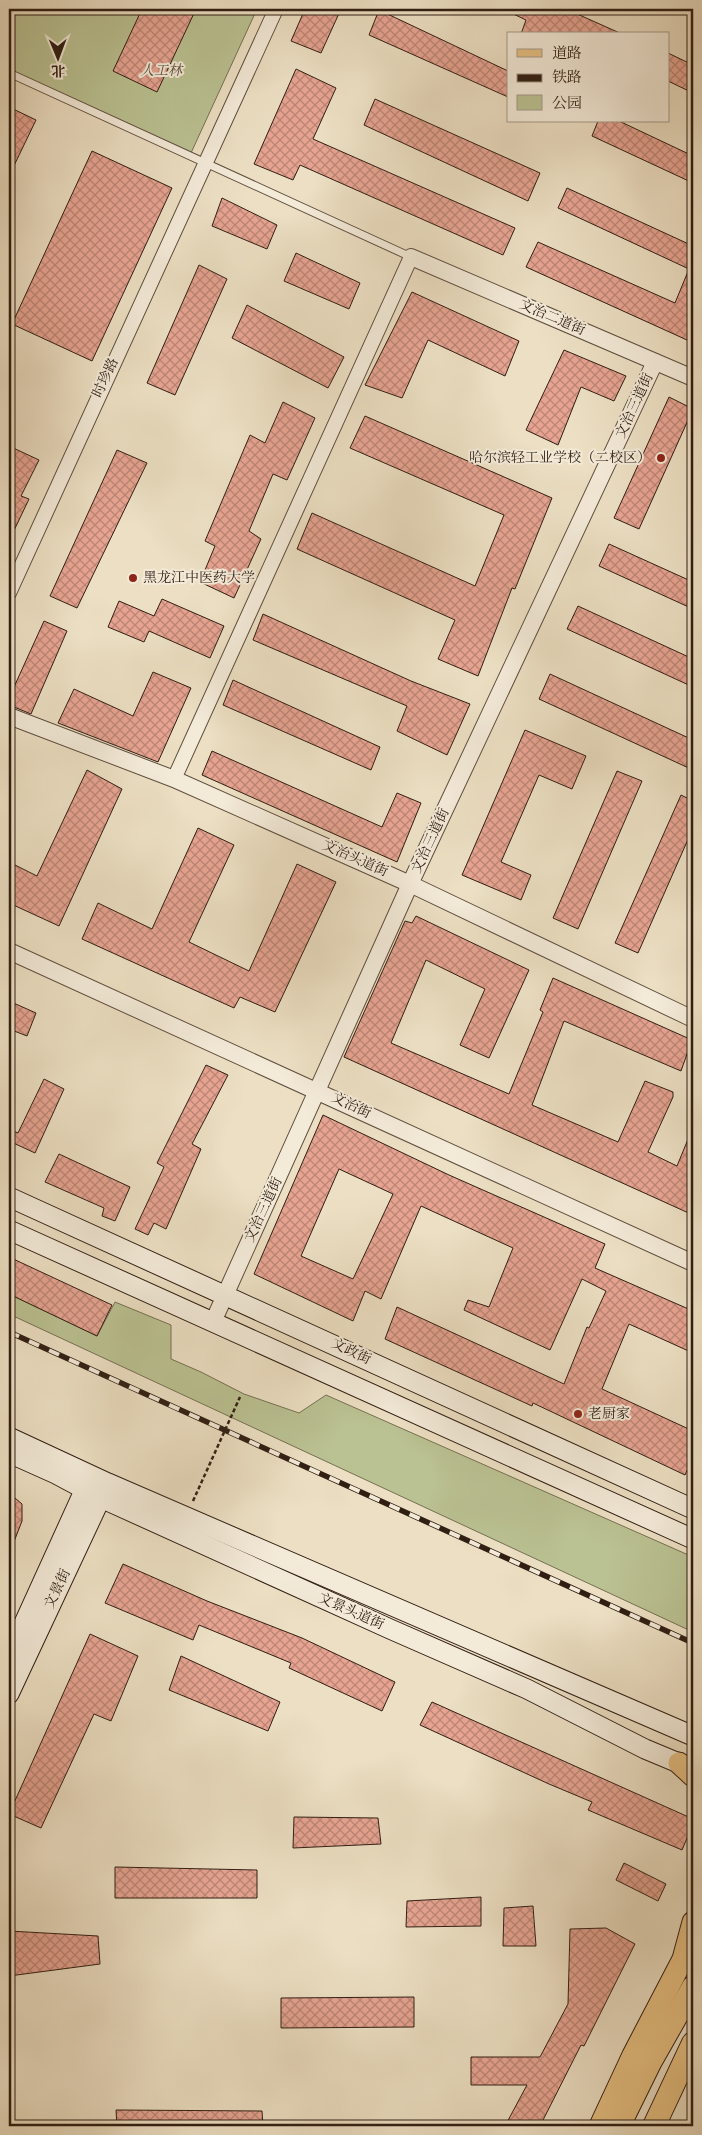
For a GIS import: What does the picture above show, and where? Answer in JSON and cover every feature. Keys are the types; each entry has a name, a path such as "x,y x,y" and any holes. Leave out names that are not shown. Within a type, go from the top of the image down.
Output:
{"highway":[{"path":"619,2126 650,2061 693,1987"},
{"path":"654,2126 693,2043"}],"main road":[{"name":"文政街","path":"9,1197 693,1509"},
{"path":"9,1230 693,1539"},
{"name":"文景头道街","path":"9,1437 96,1486 390,1629 527,1689 688,1770"},
{"name":"文景头道街","path":"9,1453 56,1474 96,1486 693,1736"},
{"name":"文景街","path":"9,1656 96,1486"},
{"name":"文景街","path":"9,1694 96,1486"},
{"path":"683,1959 693,1922"},
{"path":"600,2126 693,1940"}],"street":[{"name":"时珍路","path":"9,593 276,9"},
{"name":"文治二道街","path":"411,257 693,378"},
{"path":"174,779 411,257"},
{"name":"文治三道街","path":"213,1322 410,884 655,362"},
{"name":"文治头道街","path":"9,716 174,779 410,884 693,1019"},
{"name":"文治街","path":"9,951 693,1263"}],"lane":[{"path":"9,73 411,257"}],"path":[{"path":"194,1501 240,1397"}],"green space":[{"name":"人工林","path":"9,9 257,9 191,153 9,70"},
{"path":"9,1294 97,1336 115,1302 171,1325 171,1359 244,1394 299,1413 326,1395 693,1557 693,1632 9,1314"}],"building":[{"path":"142,9 196,9 157,92 113,71"},
{"path":"305,9 341,9 321,53 291,41"},
{"path":"503,9 566,9 618,32 522,32 526,20"},
{"path":"379,10 507,71 507,97 369,35"},
{"path":"670,54 693,65 693,93 670,82"},
{"path":"296,69 336,88 313,139 515,228 503,255 300,165 293,180 254,164"},
{"path":"375,99 540,173 528,201 364,125"},
{"path":"9,107 36,120 9,176"},
{"path":"598,122 621,122 693,156 693,183 592,136"},
{"path":"92,151 172,188 92,361 12,324"},
{"path":"567,188 693,246 693,326 687,340 526,267 538,242 675,303 689,269 558,208"},
{"path":"222,198 277,225 267,249 212,226"},
{"path":"296,253 360,283 349,309 284,281"},
{"path":"199,265 227,279 175,395 147,383"},
{"path":"412,292 519,341 505,376 428,340 402,398 365,385"},
{"path":"247,305 344,357 328,388 232,338"},
{"path":"564,350 626,376 614,401 581,387 558,445 526,430"},
{"path":"669,397 693,409 639,529 614,518"},
{"path":"283,402 315,418 287,480 273,474 249,531 261,539 234,598 200,582 215,546 205,541 250,435 265,443"},
{"path":"365,416 552,498 515,589 512,588 478,676 438,659 455,620 297,549 312,513 475,586 504,515 350,448"},
{"path":"9,446 39,460 21,496 29,499 9,541"},
{"path":"117,450 147,463 77,608 50,596"},
{"path":"609,544 693,582 693,609 599,566"},
{"path":"162,599 224,626 210,658 149,631 144,642 108,627 119,601 154,616"},
{"path":"578,606 693,659 693,687 567,629"},
{"path":"263,614 411,681 470,704 447,755 397,731 407,706 253,640"},
{"path":"44,621 67,631 31,714 9,705 9,698"},
{"path":"153,672 191,688 158,762 58,723 74,689 133,716"},
{"path":"550,674 693,740 693,770 539,699"},
{"path":"233,680 380,747 371,770 223,705"},
{"path":"525,730 586,756 572,789 539,775 501,862 531,875 521,900 462,875"},
{"path":"212,751 382,827 397,793 421,803 397,862 202,775"},
{"path":"87,770 122,789 59,926 9,903 9,862 37,876"},
{"path":"617,771 642,781 578,929 553,918"},
{"path":"681,795 693,801 693,828 638,953 615,943"},
{"path":"198,828 234,845 189,942 249,971 297,864 336,882 275,1012 240,997 234,1008 82,939 98,903 152,929"},
{"path":"416,916 529,970 489,1058 460,1045 485,989 426,960 391,1043 509,1094 543,1012 540,1010 553,978 692,1040 681,1071 564,1021 532,1105 618,1142 645,1081 673,1092 673,1097 648,1152 677,1166 693,1127 693,1215 344,1057 405,921 412,923"},
{"path":"9,1001 36,1013 27,1036 9,1029"},
{"path":"206,1065 228,1075 192,1144 201,1149 166,1229 154,1223 148,1235 135,1229 164,1167 157,1163"},
{"path":"44,1079 64,1089 35,1153 9,1141 9,1129 18,1133"},
{"path":"323,1115 449,1175 605,1244 595,1268 693,1311 693,1353 629,1324 602,1389 693,1431 693,1457 685,1475 533,1403 532,1406 385,1339 397,1307 564,1384 587,1327 589,1328 606,1291 582,1279 550,1350 464,1310 468,1300 489,1307 513,1248 421,1206 381,1299 365,1291 353,1321 254,1274","holes":["339,1169 393,1194 353,1279 301,1256"]},
{"path":"59,1154 130,1187 115,1221 102,1216 104,1208 45,1182"},
{"path":"9,1257 112,1305 97,1336 9,1294"},
{"path":"9,1493 22,1504 22,1521 10,1552"},
{"path":"123,1564 207,1601 302,1638 395,1682 382,1711 289,1668 291,1663 199,1625 193,1640 105,1603"},
{"path":"90,1634 138,1656 111,1721 94,1714 41,1828 9,1814"},
{"path":"181,1656 280,1702 268,1731 169,1690"},
{"path":"432,1702 693,1819 693,1824 682,1850 588,1810 592,1802 420,1725"},
{"path":"294,1817 378,1818 381,1844 293,1848"},
{"path":"624,1863 666,1884 658,1901 616,1880"},
{"path":"115,1867 257,1870 257,1898 115,1898"},
{"path":"481,1897 481,1926 406,1927 407,1901"},
{"path":"533,1906 536,1946 503,1946 504,1908"},
{"path":"606,1928 635,1944 584,2046 581,2045 540,2126 505,2126 527,2085 471,2085 471,2057 540,2057 568,2004 570,1929"},
{"path":"9,1931 98,1936 100,1964 9,1976"},
{"path":"414,1997 414,2027 281,2028 281,1998"},
{"path":"116,2110 262,2111 263,2126 117,2126"}],"railway":[{"path":"9,1332 693,1643"}],"place":[{"name":"哈尔滨轻工业学校（二校区）","path":"661,458"},
{"name":"黑龙江中医药大学","path":"133,578"},
{"name":"老厨家","path":"578,1414"}]}
